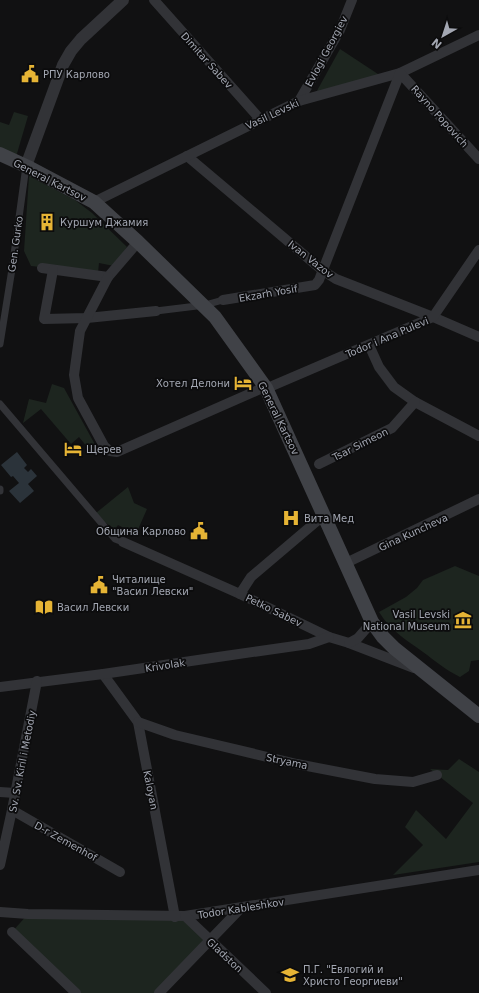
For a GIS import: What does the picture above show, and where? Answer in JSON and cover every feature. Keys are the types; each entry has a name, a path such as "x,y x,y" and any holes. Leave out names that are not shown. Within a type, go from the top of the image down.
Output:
{"main road":[{"name":"General Kartsov","path":"0,154 94,202 205,305 229,334 266,388 372,622 383,637 394,648 479,716"}],"street":[{"path":"26,166 63,66 71,51 81,39 123,0"},
{"name":"Dimitar Sabev","path":"154,0 260,119"},
{"name":"Evlogi Georgiev","path":"299,101 338,34 352,0"},
{"name":"Vasil Levski","path":"94,202 299,101 400,73 479,35"},
{"name":"Rayno Popovich","path":"400,73 479,159"},
{"name":"Ekzarh Yosif","path":"108,276 47,269 44,319 87,318 156,312 205,305 223,300 315,285 319,280 400,73"},
{"name":"Ivan Vazov","path":"187,156 322,270 336,279 433,317 479,337"},
{"name":"Gen. Gurko","path":"0,344 26,166"},
{"path":"87,318 108,276 138,242"},
{"name":"Todor i Ana Pulevi","path":"87,318 80,331 74,375 78,398 104,446 110,451 117,452 258,390 266,388 433,317 479,250"},
{"path":"369,345 379,367 394,387 415,402 479,436"},
{"name":"Tsar Simeon","path":"320,464 392,428 415,402"},
{"path":"0,404 115,539 123,542"},
{"path":"304,471 320,464"},
{"name":"Gina Kuncheva","path":"346,563 479,499"},
{"path":"240,594 251,577 317,521 324,517"},
{"name":"Petko Sabev","path":"123,542 240,594 329,637 349,643 427,673"},
{"path":"349,643 358,638 372,622"},
{"name":"Krivolak","path":"0,686 103,674 309,644 329,637"},
{"name":"Kaloyan","path":"103,674 138,722 180,916"},
{"name":"Sv. Sv. Kiril i Metodiy","path":"0,865 37,681"},
{"name":"Stryama","path":"138,722 175,735 297,764 375,778 413,782 437,774"},
{"path":"0,792 15,793"},
{"name":"D-r Zemenhof","path":"12,810 120,872"},
{"name":"Todor Kableshkov","path":"0,912 28,914 180,916 240,908 479,870"},
{"path":"159,993 240,908"},
{"name":"Gladston","path":"180,916 210,940 266,993"},
{"path":"12,932 76,993"}],"shaded area":[{"path":"340,49 384,78 313,98"},
{"path":"14,112 28,116 16,157 0,150 0,122 9,125"},
{"path":"29,176 75,200 92,213 127,247 114,266 99,263 98,273 31,266 24,251"},
{"path":"52,384 64,388 98,450 93,454 79,437 71,444 41,409 23,423 29,399 46,403"},
{"path":"17,452 27,465 24,468 28,472 31,469 37,476 28,484 34,491 20,503 9,491 19,483 13,476 11,477 1,465"},
{"path":"128,487 134,503 147,509 136,534 118,525 115,529 103,521 96,513"},
{"path":"455,566 479,576 479,660 471,661 469,671 460,677 399,634 388,624 379,612 406,597 417,588 423,580"},
{"path":"459,759 479,772 479,862 393,875 423,845 405,827 416,810 446,839 473,803 430,769 448,770"},
{"path":"28,914 185,916 210,940 159,993 76,993 12,932"}],"place":[{"name":"РПУ Карлово","path":"30,74"},
{"name":"Куршум Джамия","path":"47,222"},
{"name":"Хотел Делони","path":"243,383"},
{"name":"Щерев","path":"73,449"},
{"name":"Вита Мед","path":"291,518"},
{"name":"Община Карлово","path":"199,531"},
{"name":"Читалище \"Васил Левски\"","path":"99,585"},
{"name":"Васил Левски","path":"44,607"},
{"name":"Vasil Levski National Museum","path":"463,620"},
{"name":"П.Г. \"Евлогий и Христо Георгиеви\"","path":"290,975"}]}
